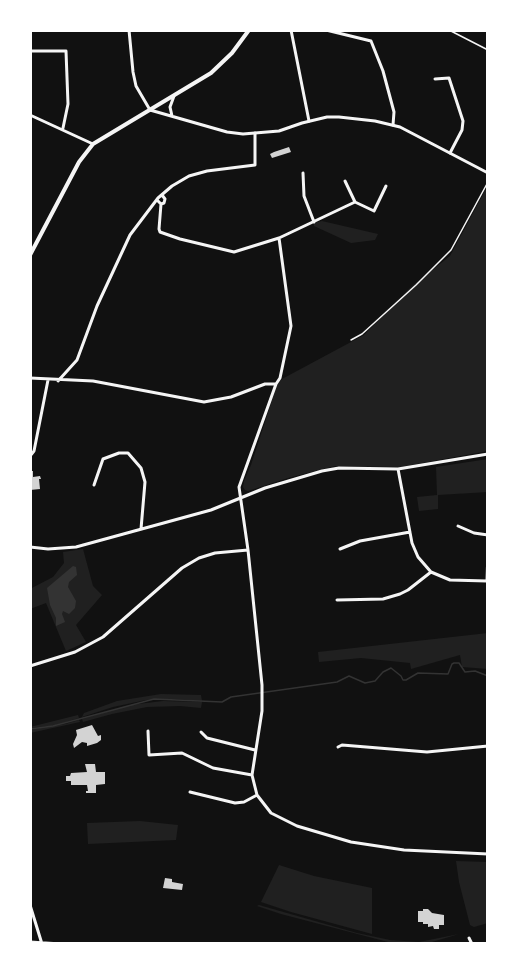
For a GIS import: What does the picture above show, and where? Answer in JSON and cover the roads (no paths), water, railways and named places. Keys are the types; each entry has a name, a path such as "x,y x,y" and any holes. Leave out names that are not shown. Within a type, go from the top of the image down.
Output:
{"main road":[{"path":"30,255 79,162 93,144 218,68 249,30"}],"street":[{"path":"129,30 136,86 150,110 235,133 279,131 327,117 345,117 393,125 488,172"},
{"path":"291,30 309,121"},
{"path":"326,30 371,40 383,71 394,112 393,125"},
{"path":"30,51 66,51 68,104 63,128"},
{"path":"435,79 449,78 463,121 462,130 450,153"},
{"path":"173,118 170,107 174,96"},
{"path":"30,115 63,128 93,144"},
{"path":"58,381 77,360 97,306 130,235 156,200 172,186 189,176 207,171 255,165 255,133"},
{"path":"303,173 304,196 314,222"},
{"path":"345,181 355,202 374,211 386,186"},
{"path":"162,195 166,200 161,204 160,232 234,252 279,238 355,202"},
{"path":"156,200 161,204"},
{"path":"279,238 291,326 282,371 239,487 248,550 262,699 252,775 257,795 263,806 282,819 297,826 351,842 404,850 488,854"},
{"path":"30,378 93,381 204,402 231,398 265,384 276,384"},
{"path":"30,456 34,451 48,380"},
{"path":"94,485 103,459 119,453 128,453 141,468 145,482 141,529"},
{"path":"30,547 48,549 76,547 212,510 266,488 322,471 339,468 398,469 488,454"},
{"path":"398,469 412,543 418,557 431,572 450,580 487,581 488,550"},
{"path":"458,526 474,533 488,535"},
{"path":"340,549 360,541 410,532"},
{"path":"30,666 75,652 104,637 182,568 199,558 248,550"},
{"path":"338,600 383,599 400,594 431,572"},
{"path":"148,731 149,754 182,753 213,768 252,775"},
{"path":"201,732 207,738 255,750"},
{"path":"338,747 342,745 427,752 488,746"},
{"path":"190,792 235,803 244,802 257,795"},
{"path":"30,905 41,943"},
{"path":"469,938 472,944"},
{"path":"30,942 61,944"}],"waterway":[{"path":"30,729 53,726 154,699 222,702 231,697 337,682 349,676 365,683 375,681 383,672 391,668 403,680 418,673 448,674 454,663 459,663 465,672 475,671 488,676"}]}
